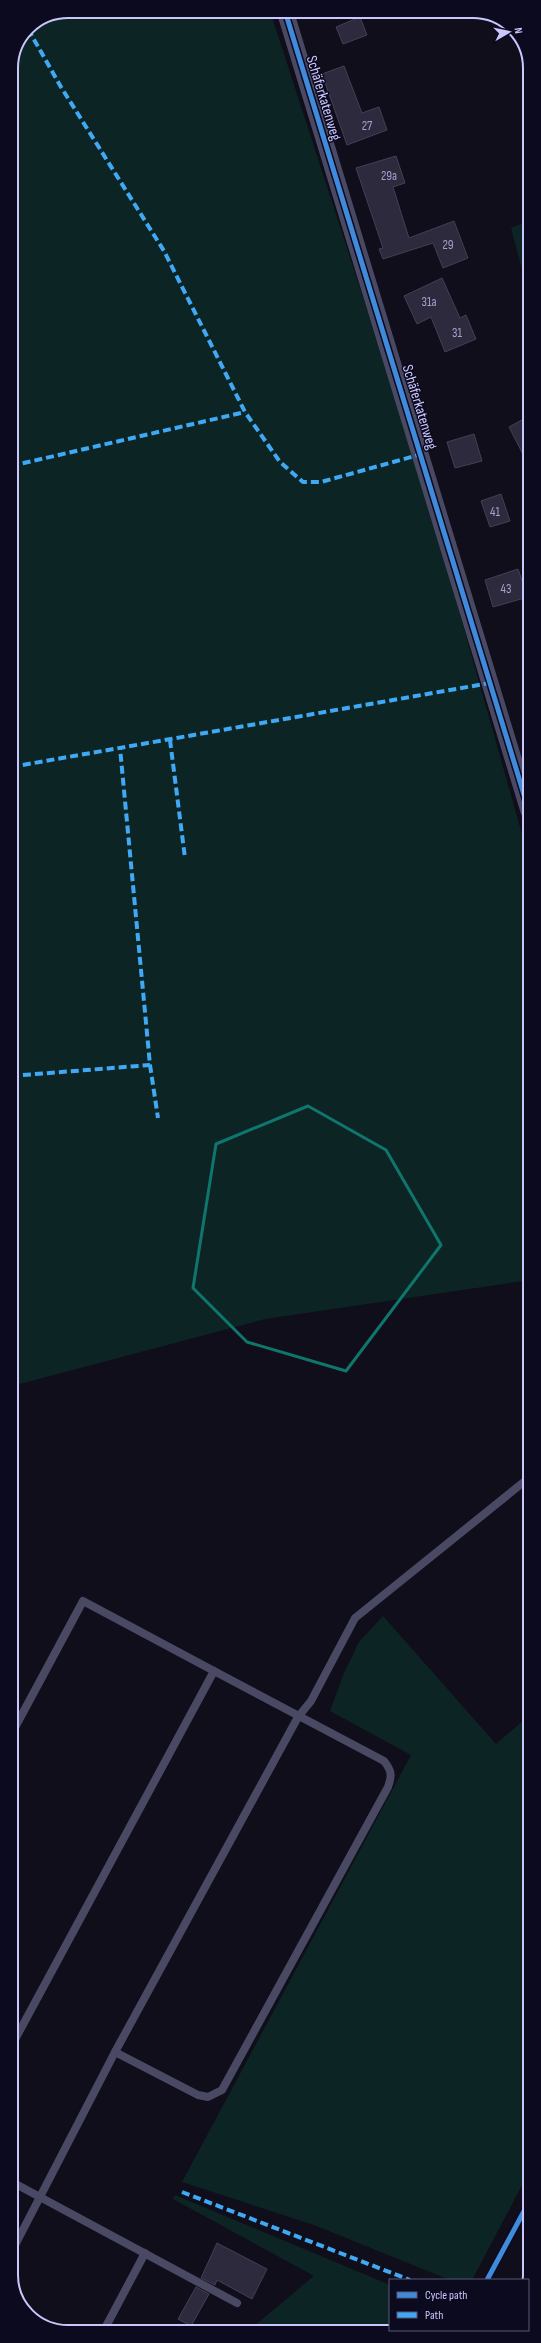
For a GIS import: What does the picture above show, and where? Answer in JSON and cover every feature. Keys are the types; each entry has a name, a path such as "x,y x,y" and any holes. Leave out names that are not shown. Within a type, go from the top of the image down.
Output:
{"street":[{"name":"Schäferkatenweg","path":"287,18 523,791"}],"lane":[{"path":"18,2240 115,2052 298,1717 311,1701 355,1618 523,1483"},
{"path":"18,1722 83,1601 214,1670 298,1717 384,1761 390,1769 392,1776 381,1801 222,2090 208,2097 198,2096 115,2052"},
{"path":"18,2033 214,1670"},
{"path":"18,2185 237,2303"},
{"path":"107,2325 145,2253"}],"highlighted area":[{"path":"308,1106 386,1150 441,1245 346,1371 247,1342 193,1288 216,1144"}],"green space":[{"path":"272,18 420,473 523,838 523,1281 265,1319 18,1384 18,68 22,49 27,40 40,27 59,19"},
{"path":"523,223 523,273 511,228"},
{"path":"383,1616 496,1744 523,1721 523,2183 473,2279 448,2279 314,2225 182,2182 411,1755 330,1711 344,1673 359,1642"},
{"path":"175,2195 389,2285 389,2325 255,2325 314,2276 173,2199"}],"building":[{"path":"360,18 367,35 343,44 336,27"},
{"path":"344,66 362,113 379,107 387,130 347,145 322,74"},
{"path":"396,156 405,183 393,187 409,238 454,221 468,258 443,268 433,243 383,259 379,249 383,248 356,168"},
{"path":"442,278 460,318 466,315 476,339 445,352 431,317 417,324 404,296"},
{"path":"523,419 523,454 509,427"},
{"path":"474,434 482,461 455,468 447,442"},
{"path":"501,494 510,521 490,527 481,501"},
{"path":"518,569 523,583 523,598 493,607 485,580"},
{"path":"217,2243 267,2269 252,2299 217,2280 215,2285 201,2278"},
{"path":"196,2287 209,2294 192,2325 178,2319"}],"marked path":[{"path":"31,35 61,87 164,251 245,412 280,462 303,482 321,482 422,454"},
{"path":"18,464 245,412"},
{"path":"18,766 490,683"},
{"path":"170,740 185,858"},
{"path":"18,1075 150,1065 120,748"},
{"path":"150,1065 158,1118"},
{"path":"182,2192 407,2279"}],"cycle path":[{"path":"287,18 523,791"},
{"path":"488,2279 523,2213"}]}
